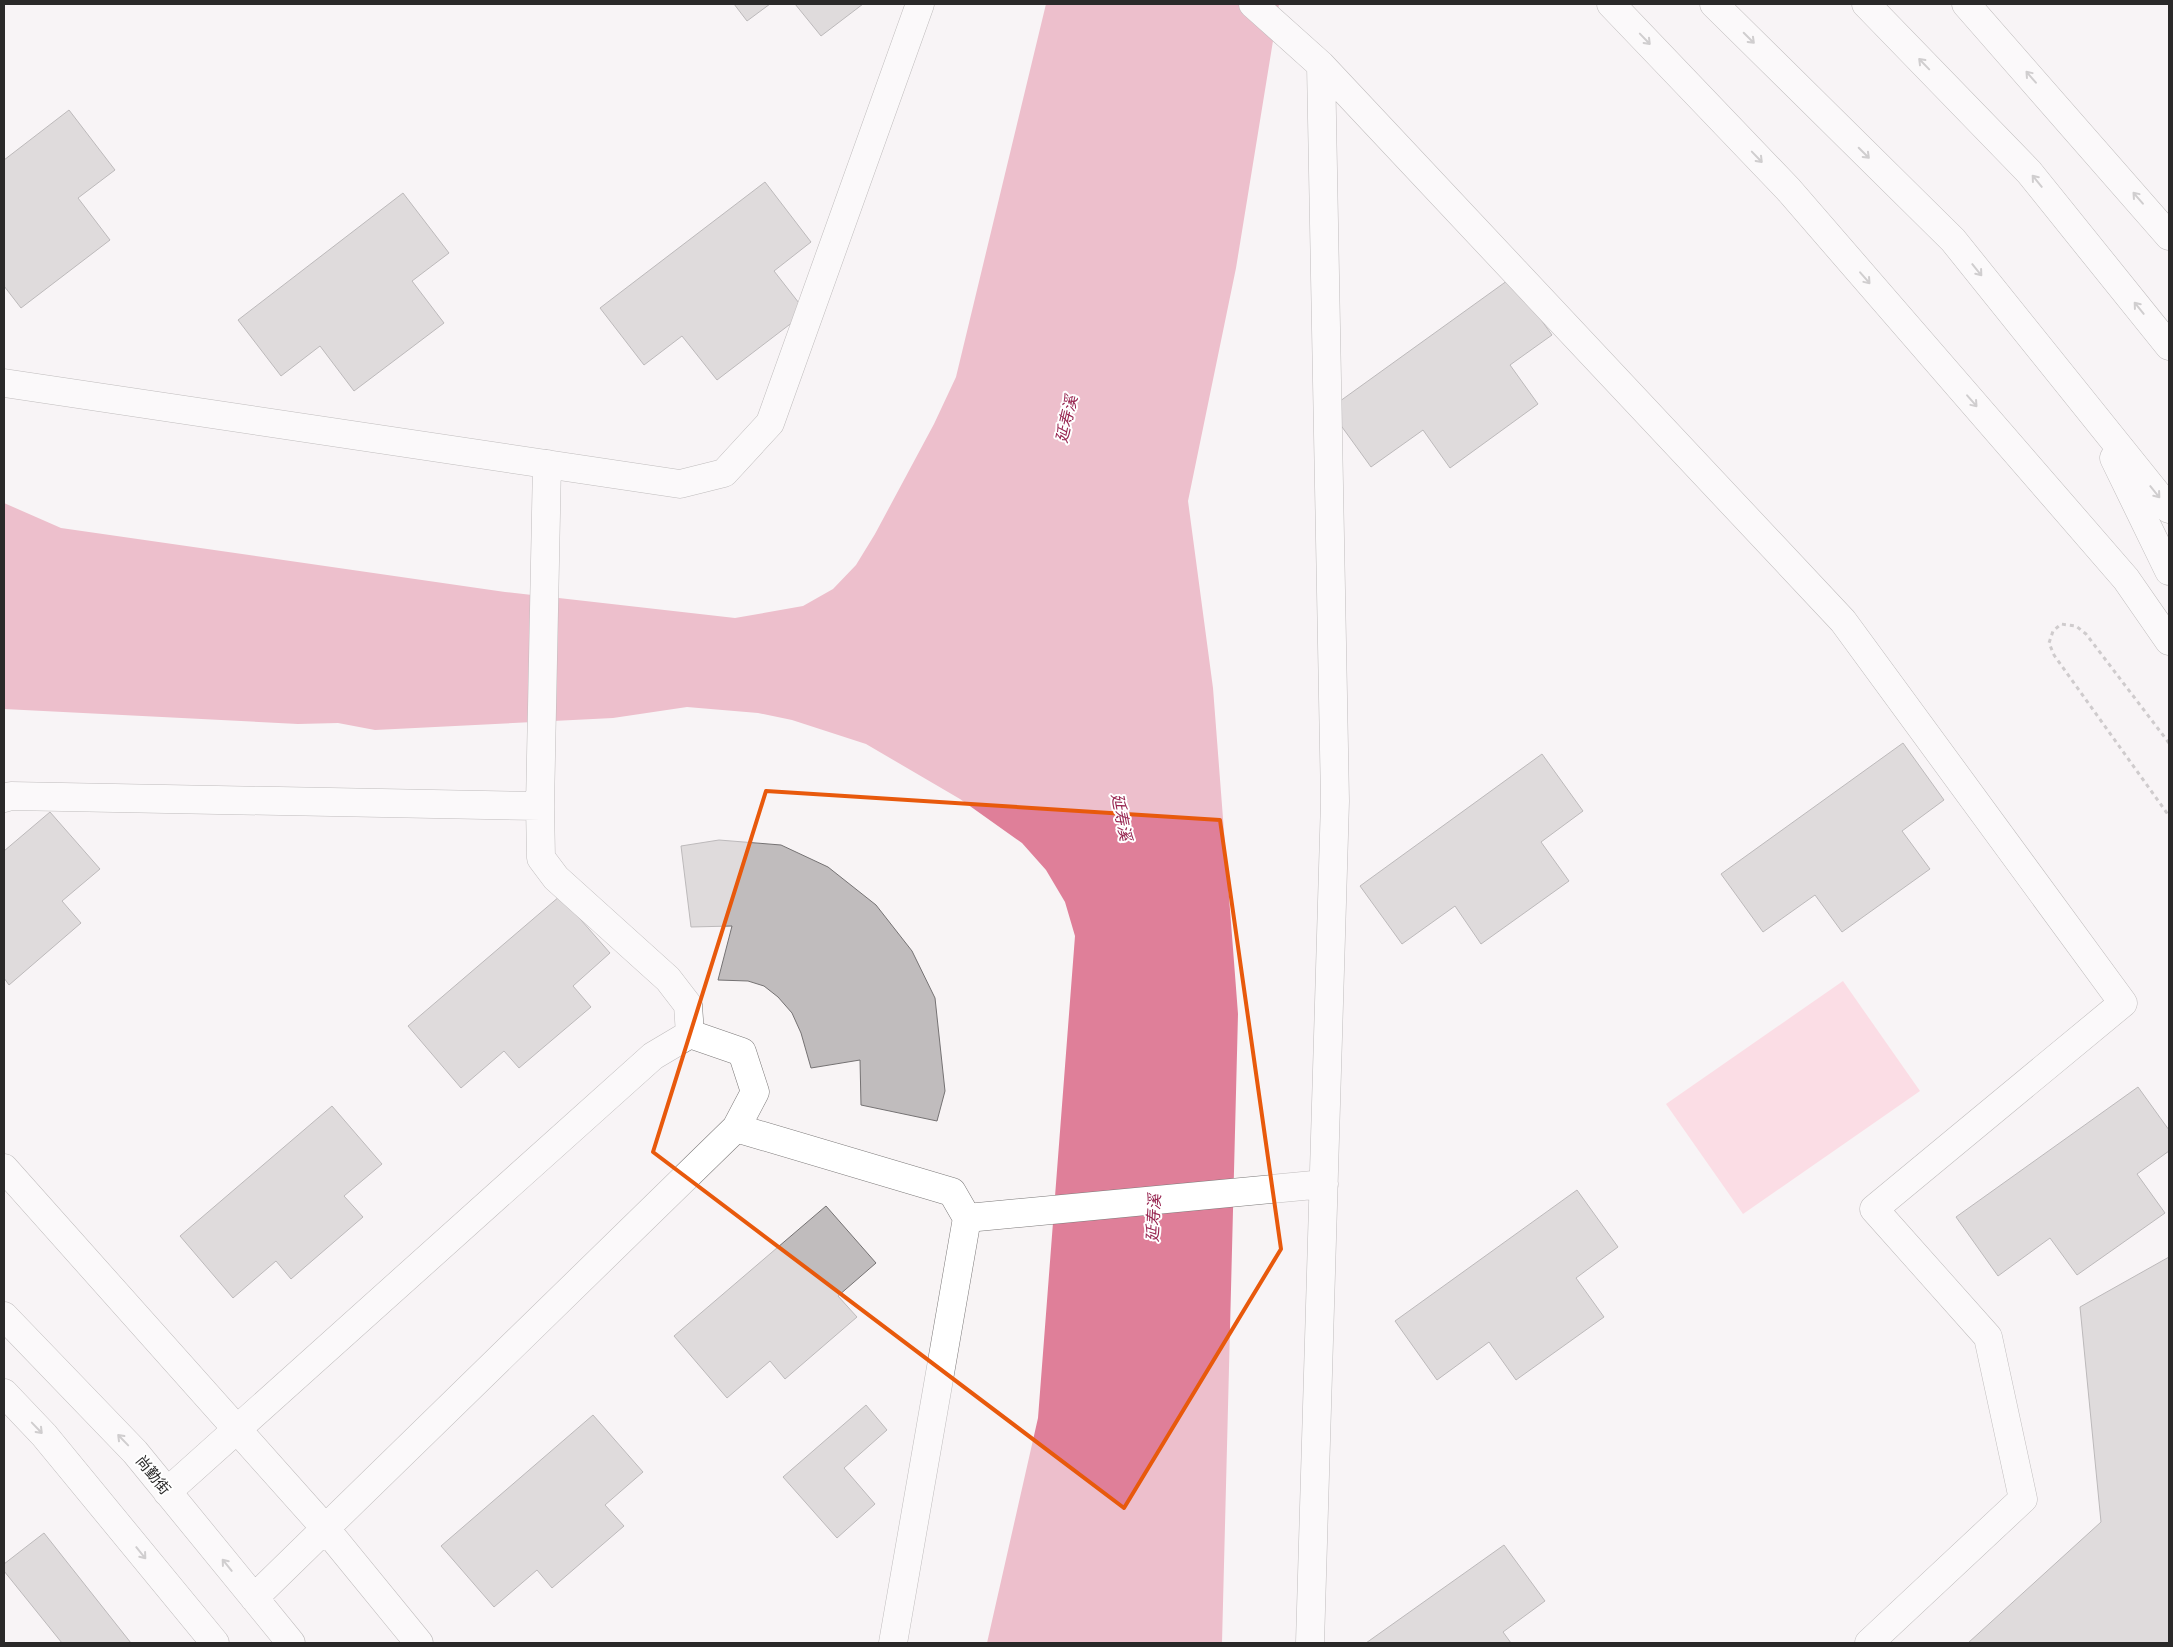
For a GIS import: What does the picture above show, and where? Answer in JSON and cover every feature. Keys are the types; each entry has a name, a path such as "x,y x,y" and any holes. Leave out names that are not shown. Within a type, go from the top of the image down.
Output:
{"street":[{"path":"4,383 680,484 724,473 770,422 920,4"},
{"path":"1253,4 1321,64 1843,621 2123,1003 1874,1209 1988,1337 2023,1499 1869,1643"},
{"path":"1611,4 1788,189 2126,579 2169,641"},
{"path":"1714,4 1952,240 2169,509"},
{"path":"1866,4 2029,172 2169,346"},
{"path":"1966,4 2169,236"},
{"path":"1310,1643 1335,801 1321,64"},
{"path":"2091,412 2169,571"},
{"path":"547,464 540,806 541,858 556,878 668,979 688,1005 690,1034"},
{"path":"4,798 11,796 540,806"},
{"path":"167,1492 653,1056 690,1034 742,1052 755,1092 736,1128 254,1598"},
{"path":"736,1128 952,1192 967,1218 893,1643"},
{"path":"4,1168 325,1528 419,1643"},
{"path":"967,1218 1324,1184"},
{"name":"尚勤街","path":"4,1316 135,1452 291,1643"},
{"path":"4,1393 44,1435 215,1643"}],"path":[{"path":"2169,743 2167,737 2086,634 2076,626 2061,624 2053,631 2049,643 2054,655 2169,816"}],"highlighted area":[{"path":"766,791 1220,820 1281,1249 1124,1508 653,1152"}],"shaded area":[{"path":"1843,981 1920,1091 1743,1214 1666,1104"}],"water":[{"name":"延寿溪","path":"1046,4 1279,4 1236,268 1188,501 1213,688 1238,1014 1222,1643 987,1643 1038,1418 1075,936 1065,902 1046,870 1022,843 960,799 866,744 792,720 758,713 687,707 613,718 375,730 338,723 298,724 4,709 4,503 61,528 505,592 735,618 803,606 833,589 856,565 875,534 934,424 956,377"}],"building":[{"path":"734,4 770,4 747,21"},
{"path":"795,4 863,4 821,36"},
{"path":"69,110 115,170 78,198 110,240 21,308 4,286 4,160"},
{"path":"765,182 811,242 774,271 806,312 717,380 682,336 644,365 600,308"},
{"path":"403,193 449,253 412,281 444,323 354,391 320,346 281,376 238,320"},
{"path":"1511,278 1552,335 1510,365 1538,404 1450,468 1423,430 1371,467 1329,409"},
{"path":"1903,743 1944,800 1902,831 1930,869 1842,932 1815,895 1763,932 1721,874"},
{"path":"1542,754 1583,811 1541,842 1569,881 1481,944 1455,906 1402,944 1360,886"},
{"path":"50,812 100,869 62,901 81,923 9,985 4,978 4,851"},
{"path":"719,840 781,845 828,867 876,905 912,951 935,998 945,1091 937,1121 861,1105 860,1060 811,1068 801,1033 792,1013 778,997 764,986 748,981 718,980 732,926 691,927 681,846"},
{"path":"560,896 610,953 573,986 591,1007 519,1068 504,1051 461,1088 408,1026"},
{"path":"2138,1087 2169,1130 2169,1151 2137,1174 2165,1213 2077,1275 2050,1238 1998,1276 1956,1217"},
{"path":"332,1106 382,1164 344,1196 363,1217 291,1279 276,1261 233,1298 180,1236"},
{"path":"1577,1190 1618,1247 1576,1278 1604,1317 1516,1380 1489,1342 1437,1380 1395,1321"},
{"path":"826,1206 876,1263 838,1296 857,1317 785,1379 770,1361 727,1398 674,1336"},
{"path":"2169,1257 2169,1643 1968,1643 2101,1522 2080,1307"},
{"path":"866,1405 887,1430 844,1468 875,1504 837,1538 783,1477"},
{"path":"593,1415 643,1472 605,1505 624,1526 552,1588 537,1570 494,1607 441,1546"},
{"path":"44,1533 131,1643 62,1643 4,1571 4,1564"},
{"path":"1504,1545 1545,1601 1503,1632 1511,1643 1366,1643"}]}
